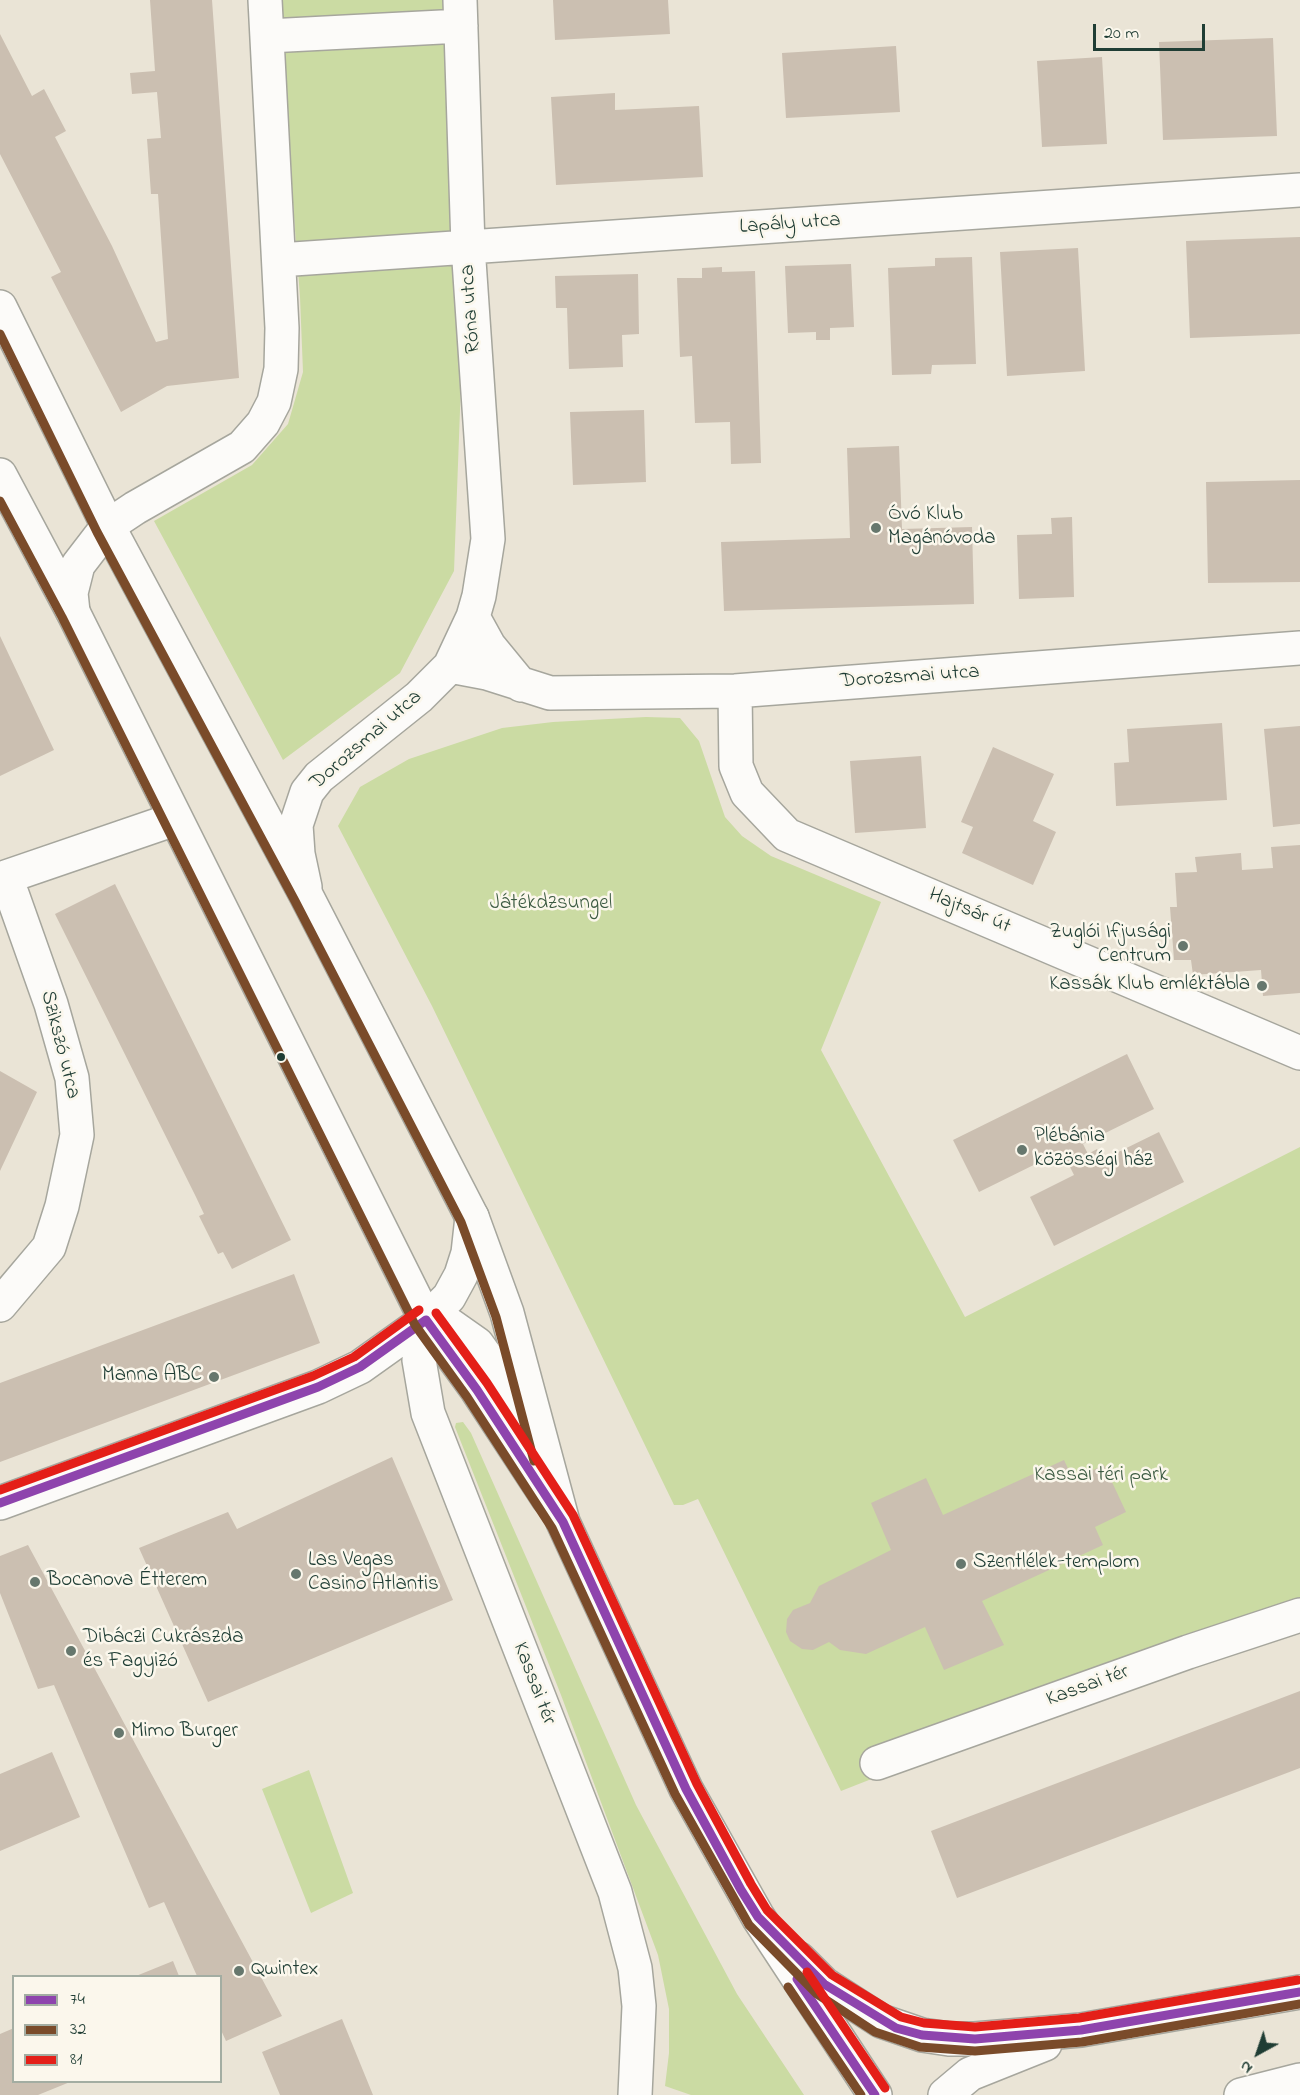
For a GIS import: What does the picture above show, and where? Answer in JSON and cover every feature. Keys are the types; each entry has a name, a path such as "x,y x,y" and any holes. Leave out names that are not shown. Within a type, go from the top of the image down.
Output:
{"street":[{"path":"73,612 71,593 78,565 108,526 242,447 263,423 274,402 281,369 282,328 266,0"},
{"path":"268,36 460,13"},
{"name":"Róna utca","path":"460,13 468,246 488,539 473,617"},
{"name":"Lapály utca","path":"279,260 1300,190"},
{"path":"0,307 108,526 306,895 472,1217 507,1313 564,1522"},
{"path":"0,475 73,612 426,1320 477,1390 564,1522 686,1789 758,1917 874,2095"},
{"path":"84,476 110,507 118,511 135,508"},
{"path":"473,617 489,646 521,685"},
{"name":"Dorozsmai utca","path":"306,895 298,854 296,825 307,792 319,777 419,697 450,666 473,617"},
{"name":"Dorozsmai utca","path":"450,666 487,673 550,693 735,691 1300,648"},
{"name":"Hajtsár út","path":"735,691 736,766 747,793 788,835 1300,1053"},
{"path":"3,878 175,819"},
{"name":"Szikszó utca","path":"0,1305 49,1247 62,1206 77,1136 72,1078 51,1004 3,878"},
{"path":"0,1503 318,1387 360,1367 426,1320 449,1297 461,1275 468,1253 472,1217"},
{"name":"Kassai tér","path":"426,1320 419,1360 428,1413 615,1892 635,1968 639,2006 635,2095"},
{"name":"Kassai tér","path":"877,1763 1188,1652 1300,1615"},
{"path":"758,1917 824,1984 896,2028 922,2035 975,2039 1081,2030 1300,1992"},
{"path":"945,2095 970,2074 1081,2030"},
{"path":"1241,2095 1300,2080"}],"green space":[{"path":"278,0 453,0 466,250 454,571 400,673 283,760 154,521 252,465 288,424 303,372 300,297"},
{"path":"646,717 680,718 699,741 725,817 742,836 771,856 881,902 821,1050 965,1317 1300,1147 1300,1613 1222,1641 841,1791 698,1499 683,1505 674,1505 432,1006 338,826 360,787 409,759 502,728 553,722"},
{"path":"463,1422 471,1433 636,1805 737,1994 804,2095 691,2095 665,2086 669,2053 669,2009 658,1955 561,1695 455,1427 456,1423"},
{"path":"309,1770 353,1893 311,1913 262,1789"}],"building":[{"path":"150,0 212,0 239,378 167,386 121,412 51,277 61,272 0,154 0,34 32,96 44,89 66,131 55,137 112,246 156,342 168,339 158,194 151,194 147,139 161,138 157,92 132,94 130,73 155,71"},
{"path":"553,0 668,0 670,34 555,40"},
{"path":"1273,38 1277,136 1163,140 1159,42"},
{"path":"896,46 900,112 786,118 782,53"},
{"path":"1102,57 1107,144 1042,147 1037,61"},
{"path":"615,93 615,110 699,106 703,177 556,185 551,97"},
{"path":"1300,237 1300,334 1190,338 1186,241"},
{"path":"1078,248 1085,371 1007,376 1000,252"},
{"path":"972,257 976,364 932,365 931,374 892,375 888,268 935,266 935,258"},
{"path":"851,264 854,327 830,328 830,340 816,340 816,332 788,333 785,266"},
{"path":"722,267 722,272 755,271 761,463 731,464 730,422 695,423 692,356 680,357 677,278 702,278 702,268"},
{"path":"638,274 639,334 622,335 623,367 569,369 567,308 556,308 555,276"},
{"path":"644,410 646,482 573,485 570,412"},
{"name":"Óvó Klub Magánóvoda","path":"899,446 902,529 972,527 974,604 724,611 721,542 850,538 847,448"},
{"path":"1300,480 1300,582 1208,583 1206,482"},
{"path":"1072,517 1074,597 1019,599 1017,535 1052,534 1051,518"},
{"path":"0,636 54,750 0,776"},
{"path":"1222,723 1227,800 1116,806 1114,763 1129,762 1127,729"},
{"path":"1300,726 1300,824 1273,827 1264,729"},
{"path":"993,747 1054,774 1033,821 1056,832 1033,885 962,853 973,827 961,822"},
{"path":"921,756 926,828 855,833 850,761"},
{"path":"1300,845 1300,993 1263,996 1261,970 1193,975 1191,960 1174,960 1170,907 1177,907 1175,873 1197,872 1195,857 1241,853 1242,870 1273,868 1271,847"},
{"path":"115,884 291,1240 232,1269 223,1252 218,1254 199,1216 204,1214 196,1197 55,914"},
{"name":"Plébánia közösségi ház","path":"1127,1054 1154,1109 1083,1144 1088,1154 1097,1149 1102,1160 1159,1132 1184,1182 1054,1246 1030,1197 1074,1175 1062,1151 979,1192 953,1140"},
{"path":"0,1071 37,1092 0,1171"},
{"path":"294,1274 320,1343 0,1462 0,1383"},
{"name":"Las Vegas Casino Atlantis","path":"392,1457 453,1600 208,1702 139,1548 228,1512 237,1529"},
{"name":"Szentlélek-templom","path":"1064,1460 1073,1479 1104,1465 1126,1512 1095,1527 1103,1545 982,1601 1004,1645 944,1670 925,1627 866,1654 840,1650 829,1642 813,1650 802,1649 790,1641 786,1632 787,1619 793,1610 810,1603 819,1586 891,1550 871,1503 926,1478 943,1515"},
{"path":"28,1545 282,2016 226,2041 222,2032 222,1975 197,1975 164,1902 149,1908 54,1685 38,1689 0,1593 0,1556"},
{"path":"1300,1691 1300,1768 957,1898 931,1831"},
{"path":"52,1752 80,1817 0,1851 0,1774"},
{"path":"173,1961 179,1975 138,1975"},
{"path":"342,2019 373,2095 280,2095 262,2052"},
{"path":"12,2029 12,2083 68,2083 38,2095 0,2095 0,2034"}],"transit line":[{"name":"32","path":"0,334 97,532 295,901 461,1222 496,1317 534,1461"},
{"name":"32","path":"0,501 62,617 415,1325 467,1397 552,1528 675,1794 749,1925 817,1994 875,2032 920,2047 975,2051 1082,2042 1300,2004"},
{"name":"81","path":"0,1490 313,1376 354,1357 419,1310"},
{"name":"81","path":"436,1313 487,1383 573,1515 697,1784 751,1884 767,1910 832,1975 901,2017 924,2023 975,2027 1079,2018 1298,1980"},
{"name":"74","path":"426,1320 477,1390 563,1522 686,1789 741,1890 758,1917 824,1984 896,2028 922,2035 975,2039 1081,2030 1300,1992"},
{"name":"74","path":"0,1503 318,1387 360,1367 426,1320"},
{"name":"81","path":"807,1972 885,2088"},
{"name":"74","path":"797,1979 875,2095"},
{"name":"32","path":"788,1987 861,2095"}],"place":[{"name":"Óvó Klub Magánóvoda","path":"876,528"},
{"name":"Zuglói Ifjusági Centrum","path":"1183,946"},
{"name":"Kassák Klub emléktábla","path":"1262,986"},
{"name":"Plébánia közösségi ház","path":"1022,1150"},
{"name":"Manna ABC","path":"214,1377"},
{"name":"Szentlélek-templom","path":"961,1564"},
{"name":"Las Vegas Casino Atlantis","path":"296,1574"},
{"name":"Bocanova Étterem","path":"35,1582"},
{"name":"Dibáczi Cukrászda és Fagyizó","path":"71,1651"},
{"name":"Mimo Burger","path":"119,1733"},
{"name":"Qwintex","path":"239,1971"}],"park label":[{"name":"Játékdzsungel","path":"551,905"},
{"name":"Kassai téri park","path":"1101,1477"}]}
